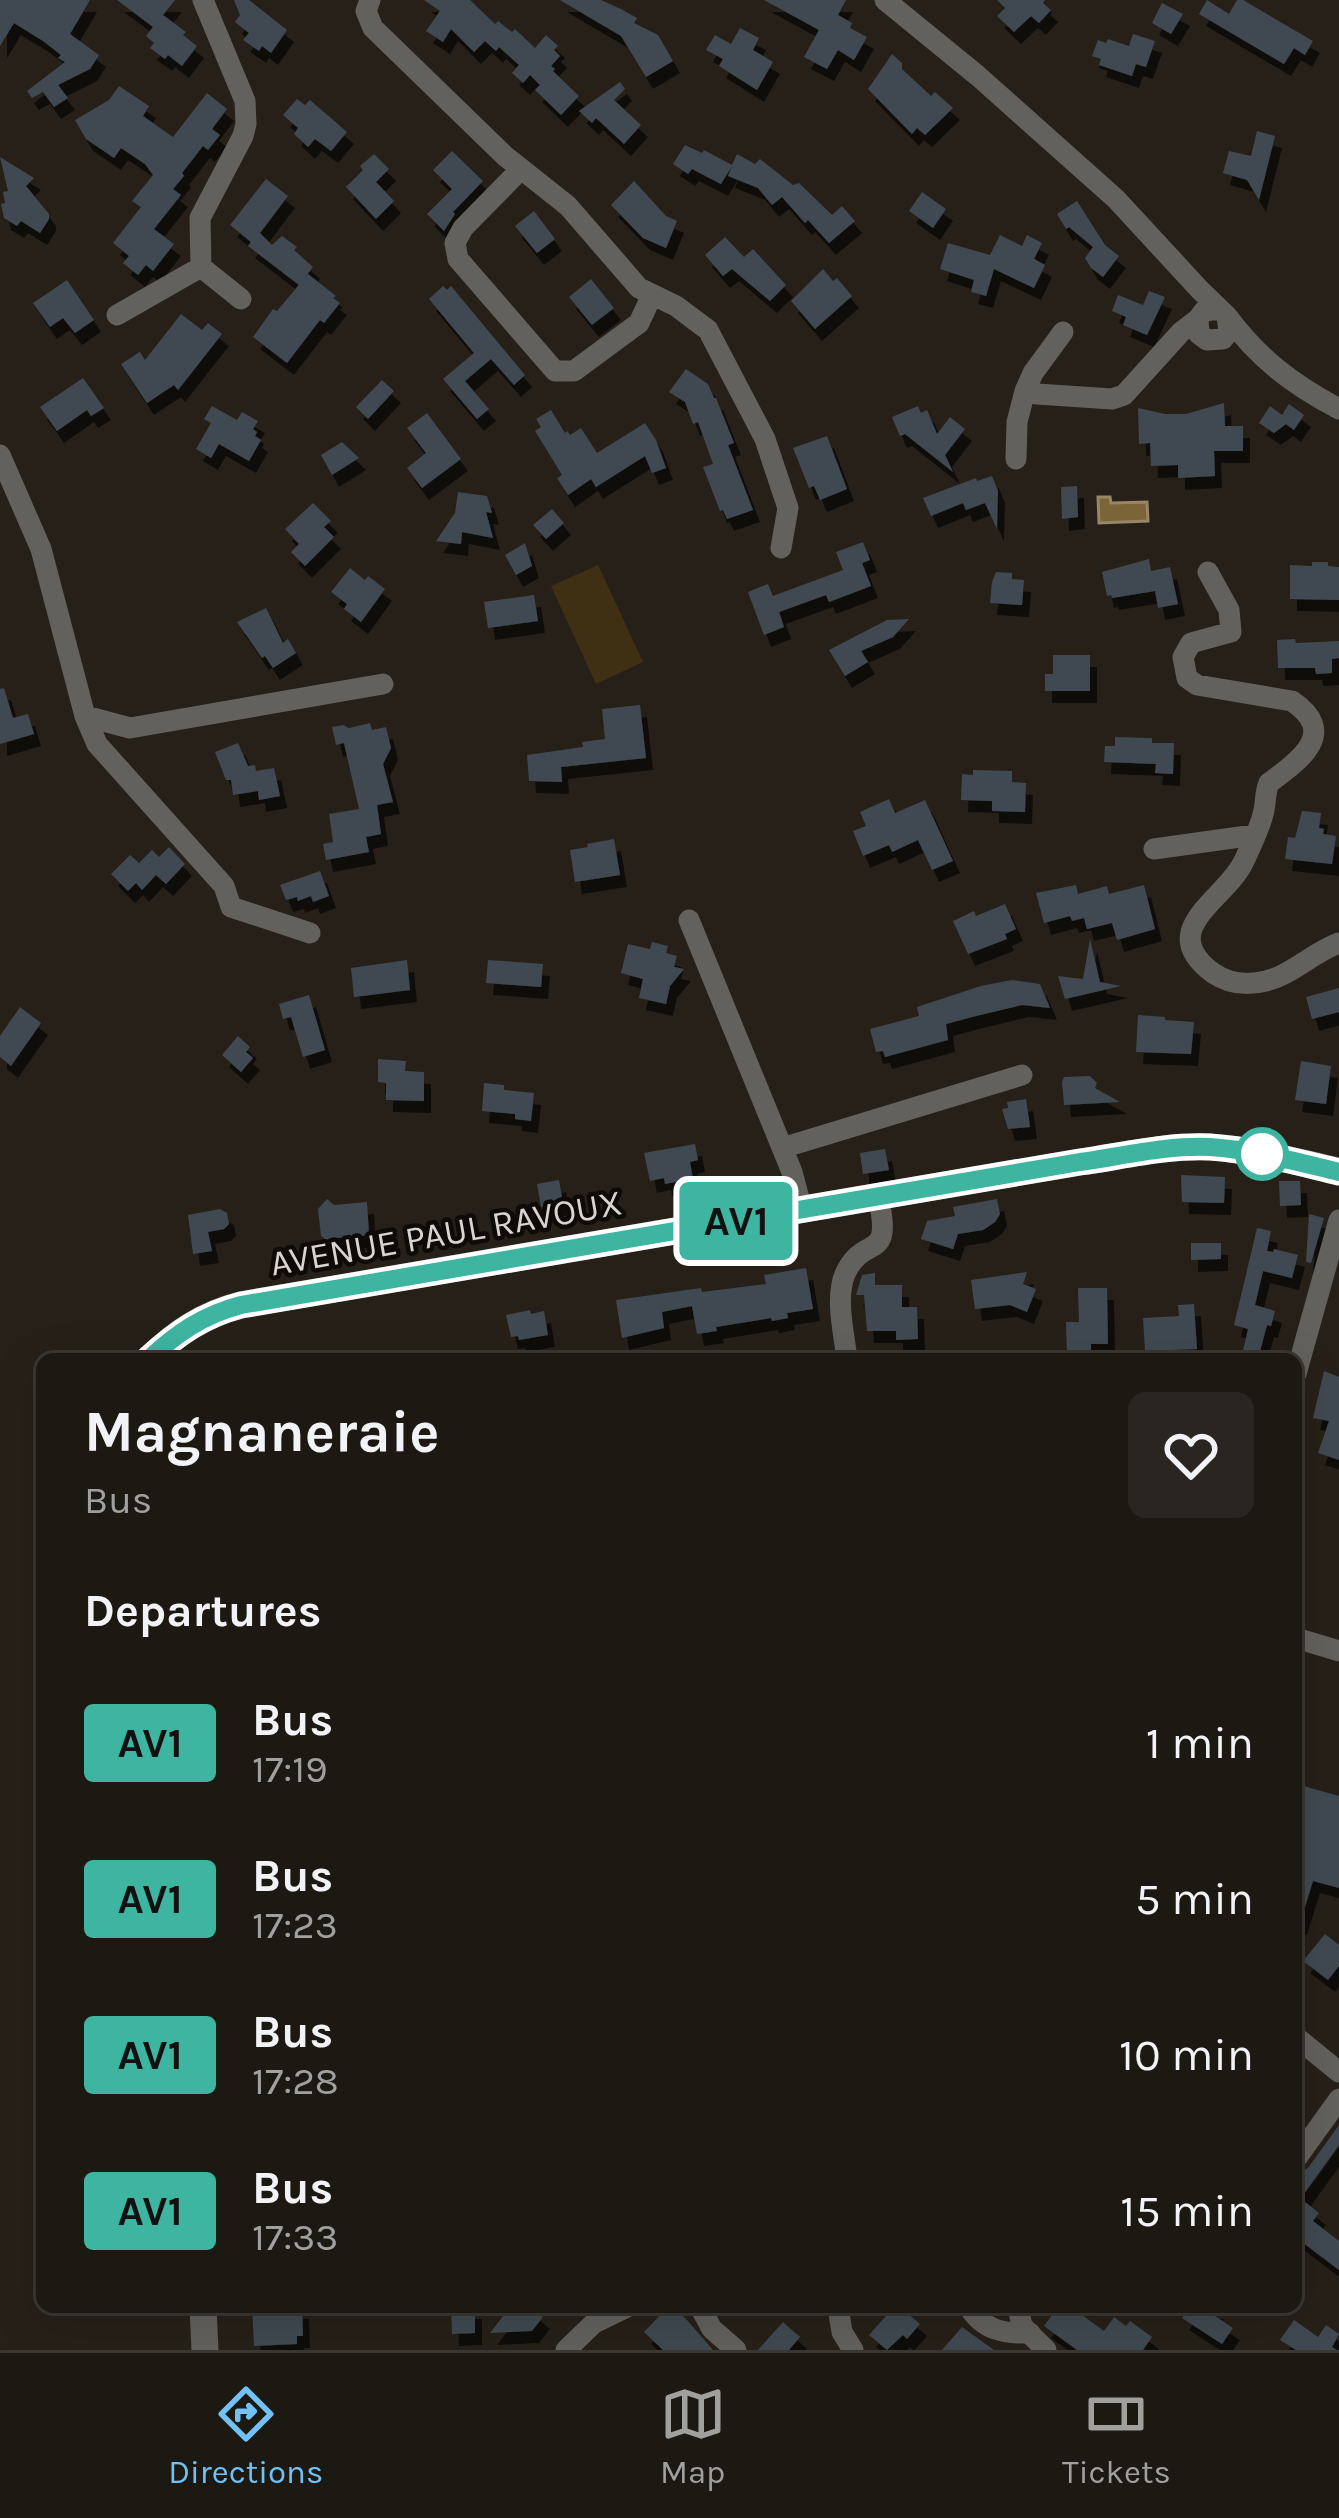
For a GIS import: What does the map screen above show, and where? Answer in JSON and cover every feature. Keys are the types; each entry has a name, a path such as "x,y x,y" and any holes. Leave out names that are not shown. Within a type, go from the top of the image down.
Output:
{"street":[{"path":"200,267 200,218 247,124 247,110 203,0"},
{"path":"370,0 366,10 373,28 520,170 568,206 639,288 676,306 708,330 765,439 788,508 781,548"},
{"path":"886,0 1116,199 1199,290 1212,324 1299,387 1339,409"},
{"path":"520,170 463,228 454,244 458,260 555,371 574,371 638,323 652,296"},
{"path":"200,267 241,299"},
{"path":"117,315 200,267"},
{"path":"1025,391 1112,399 1124,395 1212,324"},
{"path":"1016,459 1017,422 1025,391 1063,332"},
{"path":"0,455 41,549 85,716 97,744 224,886 231,907 310,932"},
{"path":"1208,572 1229,610 1232,632 1191,643 1183,657 1187,678 1197,685 1292,701 1322,725 1323,739 1317,752 1269,783 1264,814 1235,878 1197,918 1191,931 1193,953 1211,972 1233,984 1268,981 1339,943"},
{"path":"85,716 130,728 382,684"},
{"path":"1154,849 1254,835"},
{"path":"688,920 792,1172 802,1210"},
{"path":"782,1148 1022,1075"},
{"name":"AVENUE PAUL RAVOUX","path":"156,1353 196,1321 241,1305 1189,1147 1235,1150 1339,1172"},
{"path":"846,1353 843,1279 850,1264 880,1241 886,1229 878,1196"},
{"path":"1302,1353 1339,1220"},
{"path":"1302,1640 1339,1652"},
{"path":"1302,2042 1339,2072"},
{"path":"1302,2151 1339,2099"},
{"path":"203,2313 205,2350"},
{"path":"566,2350 594,2323 615,2313"},
{"path":"586,2350 617,2313"},
{"path":"703,2313 712,2329 736,2350"},
{"path":"839,2313 842,2332 853,2350"},
{"path":"973,2313 1007,2334 1030,2333"},
{"path":"1019,2313 1022,2326 1046,2350"}],"shaded area":[{"path":"1098,497 1110,497 1111,503 1147,502 1148,521 1099,523"},
{"path":"598,565 643,662 596,684 551,586"}],"building":[{"path":"0,0 90,0 70,34 99,55 90,69 58,85 68,98 54,107 43,92 32,98 27,91 65,62 14,23 0,46"},
{"path":"117,0 175,0 163,15 197,46 182,66 150,48 154,43 146,36 153,27"},
{"path":"234,0 249,0 287,30 271,53 243,40 249,33 235,22 240,15"},
{"path":"424,0 470,0 495,24 498,21 512,32 515,29 535,48 546,35 558,46 554,50 560,56 551,66 553,71 579,96 561,115 535,90 540,85 530,75 523,83 512,73 519,65 499,47 496,51 485,41 474,52 451,29 443,42 426,31 440,11"},
{"path":"560,0 601,0 621,9 637,18 634,23 658,35 673,61 646,77 621,36"},
{"path":"764,0 846,0 838,15 867,37 854,60 838,50 827,69 804,57 819,30"},
{"path":"997,0 1045,0 1051,10 1039,23 1031,16 1014,32 997,16 1005,8"},
{"path":"1207,0 1229,14 1237,0 1243,0 1313,41 1305,55 1294,48 1284,64 1199,14"},
{"path":"1162,3 1183,14 1171,34 1152,23"},
{"path":"740,28 759,38 753,50 773,62 757,90 719,66 723,59 706,50 715,35 731,44"},
{"path":"1133,34 1155,41 1146,67 1136,64 1132,76 1099,65 1101,59 1092,56 1098,40 1129,46"},
{"path":"892,54 931,96 935,92 953,108 925,135 917,128 912,134 868,89"},
{"path":"620,82 625,89 614,100 641,125 624,144 596,118 592,123 579,111"},
{"path":"119,86 149,106 143,116 173,137 207,93 227,109 212,129 220,135 208,150 203,146 182,173 173,189 181,195 154,229 174,244 153,271 146,265 138,275 123,263 129,256 113,243 141,207 132,201 153,175 121,148 114,158 86,139 75,120 109,100"},
{"path":"297,99 305,105 310,100 347,132 331,151 315,139 308,147 294,134 298,128 283,115"},
{"path":"1257,131 1275,136 1259,200 1247,180 1223,173 1229,151 1251,156"},
{"path":"685,145 732,165 737,154 755,164 760,159 793,185 799,183 832,215 842,206 855,221 829,243 782,197 772,205 758,188 728,176 732,166 721,184 673,164"},
{"path":"452,151 483,181 453,212 444,231 427,214 452,189 433,170"},
{"path":"374,154 389,169 376,182 394,201 376,219 346,187"},
{"path":"0,157 34,178 26,186 49,214 40,233 21,221 17,226 4,218 1,204 5,203 3,192 8,191"},
{"path":"266,179 288,196 260,233 272,245 282,236 313,267 299,285 248,246 251,242 230,225"},
{"path":"634,181 666,216 677,221 666,248 643,238 611,205"},
{"path":"922,192 946,209 933,228 909,211"},
{"path":"1077,201 1105,245 1119,256 1103,277 1085,258 1093,247 1066,229 1057,214"},
{"path":"534,211 555,239 537,253 515,226"},
{"path":"1000,235 1022,246 1027,235 1042,243 1034,259 1045,265 1034,288 994,269 986,296 971,292 974,280 940,269 948,243 990,255"},
{"path":"725,237 744,257 753,249 786,285 770,301 732,269 723,276 705,255"},
{"path":"823,269 852,296 815,329 791,301"},
{"path":"308,274 340,303 324,323 320,320 287,363 253,337"},
{"path":"591,279 614,308 592,325 569,297"},
{"path":"67,280 94,320 75,333 63,318 50,327 33,303"},
{"path":"443,286 447,290 451,286 525,375 514,385 491,359 465,381 489,409 477,419 443,379 474,353 429,299"},
{"path":"1149,291 1165,297 1147,335 1123,325 1126,317 1112,311 1118,295 1143,305"},
{"path":"181,314 202,330 208,323 222,334 178,390 174,385 147,403 121,364 140,352 145,360"},
{"path":"686,369 708,384 716,398 753,510 727,519 720,511 703,467 713,464 698,422 693,424 685,402 669,392"},
{"path":"83,378 104,408 91,416 87,410 57,431 40,407"},
{"path":"382,380 394,391 368,419 356,407"},
{"path":"1224,403 1225,426 1243,426 1243,451 1214,451 1215,476 1178,478 1178,465 1151,466 1150,443 1139,444 1138,408 1186,414"},
{"path":"1289,404 1304,415 1294,430 1286,424 1274,433 1259,423 1270,406 1282,415"},
{"path":"212,406 237,420 242,412 258,421 253,429 261,440 249,461 219,444 211,458 196,449 211,423 204,419"},
{"path":"918,406 921,413 927,410 937,434 950,417 965,429 945,455 953,472 905,434 900,436 892,417"},
{"path":"551,410 565,433 581,428 597,453 645,423 666,468 652,473 645,456 596,487 591,479 568,495 557,478 562,475 535,431 541,427 536,419"},
{"path":"427,413 461,459 422,488 407,468 426,453 407,428"},
{"path":"827,436 847,489 820,500 814,486 809,488 793,448"},
{"path":"342,442 359,458 332,475 321,455"},
{"path":"992,476 998,491 997,529 985,503 966,510 963,503 931,516 923,498"},
{"path":"1077,486 1078,517 1062,519 1061,487"},
{"path":"458,492 487,496 493,538 462,532 461,544 436,541 455,513"},
{"path":"313,503 331,521 324,527 334,537 305,566 291,552 299,544 285,529"},
{"path":"552,509 564,523 546,539 533,525"},
{"path":"863,542 870,560 862,563 871,586 829,602 826,595 779,612 784,627 764,635 748,592 768,584 773,596 843,570 836,552"},
{"path":"525,543 532,566 516,575 505,555"},
{"path":"1149,559 1151,571 1170,567 1178,604 1158,608 1155,591 1107,596 1102,572"},
{"path":"1312,562 1339,567 1339,600 1290,599 1290,565 1312,566"},
{"path":"350,568 385,589 361,622 331,592"},
{"path":"996,572 1024,580 1022,605 990,603"},
{"path":"534,595 538,621 488,628 484,602"},
{"path":"266,608 283,643 288,639 296,653 273,668 237,622"},
{"path":"909,619 893,637 861,651 868,662 845,676 829,650 887,620"},
{"path":"1295,639 1296,643 1339,641 1339,658 1332,659 1332,673 1278,668 1277,640"},
{"path":"1053,655 1090,655 1090,691 1045,691 1045,674 1053,674"},
{"path":"4,688 13,718 28,714 34,734 0,744 0,689"},
{"path":"640,705 646,758 561,767 562,782 529,781 527,755 605,739 602,709"},
{"path":"370,723 372,730 386,727 391,748 383,764 393,802 377,805 381,834 366,837 369,852 326,860 323,844 333,842 329,814 359,809 344,743 336,745 332,727"},
{"path":"1115,737 1174,743 1173,774 1155,773 1156,764 1104,762 1105,746 1115,746"},
{"path":"238,743 248,766 255,765 256,771 274,768 280,796 259,800 258,791 233,795 231,780 226,780 215,752"},
{"path":"973,770 1012,771 1012,782 1026,783 1025,812 992,811 992,801 961,800 962,774 973,775"},
{"path":"889,799 895,813 925,800 953,861 932,870 918,840 892,852 889,845 863,856 853,831 866,826 860,812"},
{"path":"1302,811 1321,813 1319,828 1324,829 1323,834 1336,836 1332,864 1285,859 1288,837 1295,838"},
{"path":"614,839 620,875 575,882 570,850"},
{"path":"169,847 185,864 166,884 156,875 142,890 136,883 128,891 111,874 130,855 139,863 152,850 159,857"},
{"path":"320,871 329,896 313,902 311,896 286,900 280,885"},
{"path":"1076,885 1078,894 1107,886 1109,894 1144,885 1155,929 1117,940 1112,923 1087,929 1084,918 1072,921 1070,916 1044,923 1036,893"},
{"path":"1005,904 1016,929 1005,934 1007,939 968,954 953,921"},
{"path":"1090,939 1100,982 1121,986 1065,999 1058,976 1083,979"},
{"path":"652,942 668,946 666,953 677,956 674,967 684,969 670,986 666,1004 639,998 643,979 621,973 628,944 650,949"},
{"path":"407,960 410,990 354,997 351,968"},
{"path":"488,960 543,964 541,987 486,983"},
{"path":"1012,980 1040,984 1050,1008 1022,1005 976,1016 946,1024 948,1040 885,1057 883,1051 876,1052 870,1029 919,1016 917,1007"},
{"path":"1339,988 1339,1012 1312,1019 1306,997"},
{"path":"309,995 325,1050 303,1057 291,1017 283,1019 279,1004"},
{"path":"20,1007 41,1023 11,1066 0,1057 0,1036"},
{"path":"1138,1015 1194,1022 1191,1054 1136,1052"},
{"path":"238,1036 250,1047 246,1052 253,1058 241,1072 222,1055"},
{"path":"378,1059 406,1061 405,1071 424,1072 424,1101 386,1100 386,1083 378,1082"},
{"path":"1301,1061 1331,1066 1326,1104 1295,1100"},
{"path":"1090,1076 1097,1083 1095,1088 1120,1102 1064,1105 1064,1077"},
{"path":"484,1083 534,1093 531,1121 515,1119 515,1114 482,1111"},
{"path":"1026,1099 1030,1127 1008,1129 1002,1109 1008,1108 1007,1102"},
{"path":"695,1144 698,1160 690,1162 693,1179 665,1184 664,1178 650,1181 644,1153"},
{"path":"885,1149 889,1170 863,1174 860,1153"},
{"path":"1181,1175 1225,1177 1224,1203 1182,1202"},
{"path":"559,1180 563,1203 541,1207 537,1184"},
{"path":"1279,1181 1300,1181 1301,1205 1280,1206"},
{"path":"327,1199 334,1205 367,1202 369,1235 337,1238 331,1244 321,1236 318,1209"},
{"path":"997,1199 1000,1214 995,1222 983,1230 958,1234 953,1249 921,1239 927,1221 955,1216 953,1207"},
{"path":"220,1209 227,1213 229,1224 208,1232 212,1251 193,1254 188,1215"},
{"path":"1309,1214 1324,1218 1311,1263 1306,1262"},
{"path":"1257,1228 1271,1231 1267,1251 1298,1255 1292,1278 1263,1271 1255,1305 1275,1311 1260,1353 1242,1353 1248,1329 1234,1325"},
{"path":"1191,1243 1221,1243 1221,1259 1191,1260"},
{"path":"806,1268 813,1309 697,1334 692,1306 662,1312 664,1328 622,1338 616,1300 766,1284 764,1275"},
{"path":"1027,1272 1023,1284 1036,1289 1027,1312 1010,1305 975,1309 971,1280"},
{"path":"875,1273 875,1285 902,1285 902,1307 917,1307 918,1339 896,1340 896,1331 867,1331 864,1295 856,1295 862,1275"},
{"path":"1078,1288 1107,1288 1108,1344 1091,1344 1091,1353 1067,1353 1066,1322 1079,1322"},
{"path":"1194,1304 1197,1349 1145,1351 1143,1318 1179,1316 1178,1305"},
{"path":"530,1310 531,1314 544,1311 548,1335 511,1337 506,1315"},
{"path":"1324,1371 1339,1377 1339,1460 1318,1453 1329,1421 1313,1418"},
{"path":"1302,1786 1339,1796 1339,1888 1313,1881 1302,1917"},
{"path":"1325,1934 1339,1945 1339,1966 1328,1980 1303,1961"},
{"path":"1339,2125 1339,2145 1302,2197 1302,2171"},
{"path":"1305,2202 1319,2213 1313,2221 1339,2241 1339,2270 1302,2242"},
{"path":"252,2313 302,2313 303,2336 297,2336 297,2344 254,2346"},
{"path":"451,2313 475,2313 475,2333 452,2334"},
{"path":"505,2313 543,2317 532,2331 490,2333"},
{"path":"662,2313 679,2313 713,2350 663,2350 644,2332"},
{"path":"889,2313 907,2313 920,2324 907,2339 903,2335 887,2350 869,2335"},
{"path":"1054,2313 1079,2313 1104,2331 1114,2317 1126,2326 1130,2321 1152,2337 1143,2350 1077,2350 1044,2326"},
{"path":"1186,2313 1213,2313 1233,2328 1222,2344 1182,2318"},
{"path":"1294,2320 1318,2337 1326,2325 1339,2334 1332,2347 1337,2350 1296,2350 1280,2340"},
{"path":"783,2322 800,2337 789,2350 758,2350"},
{"path":"962,2327 994,2350 942,2350"}],"bus line":[{"name":"AV1","path":"156,1353 196,1321 241,1305 1080,1162 1209,1147 1339,1172"}]}
